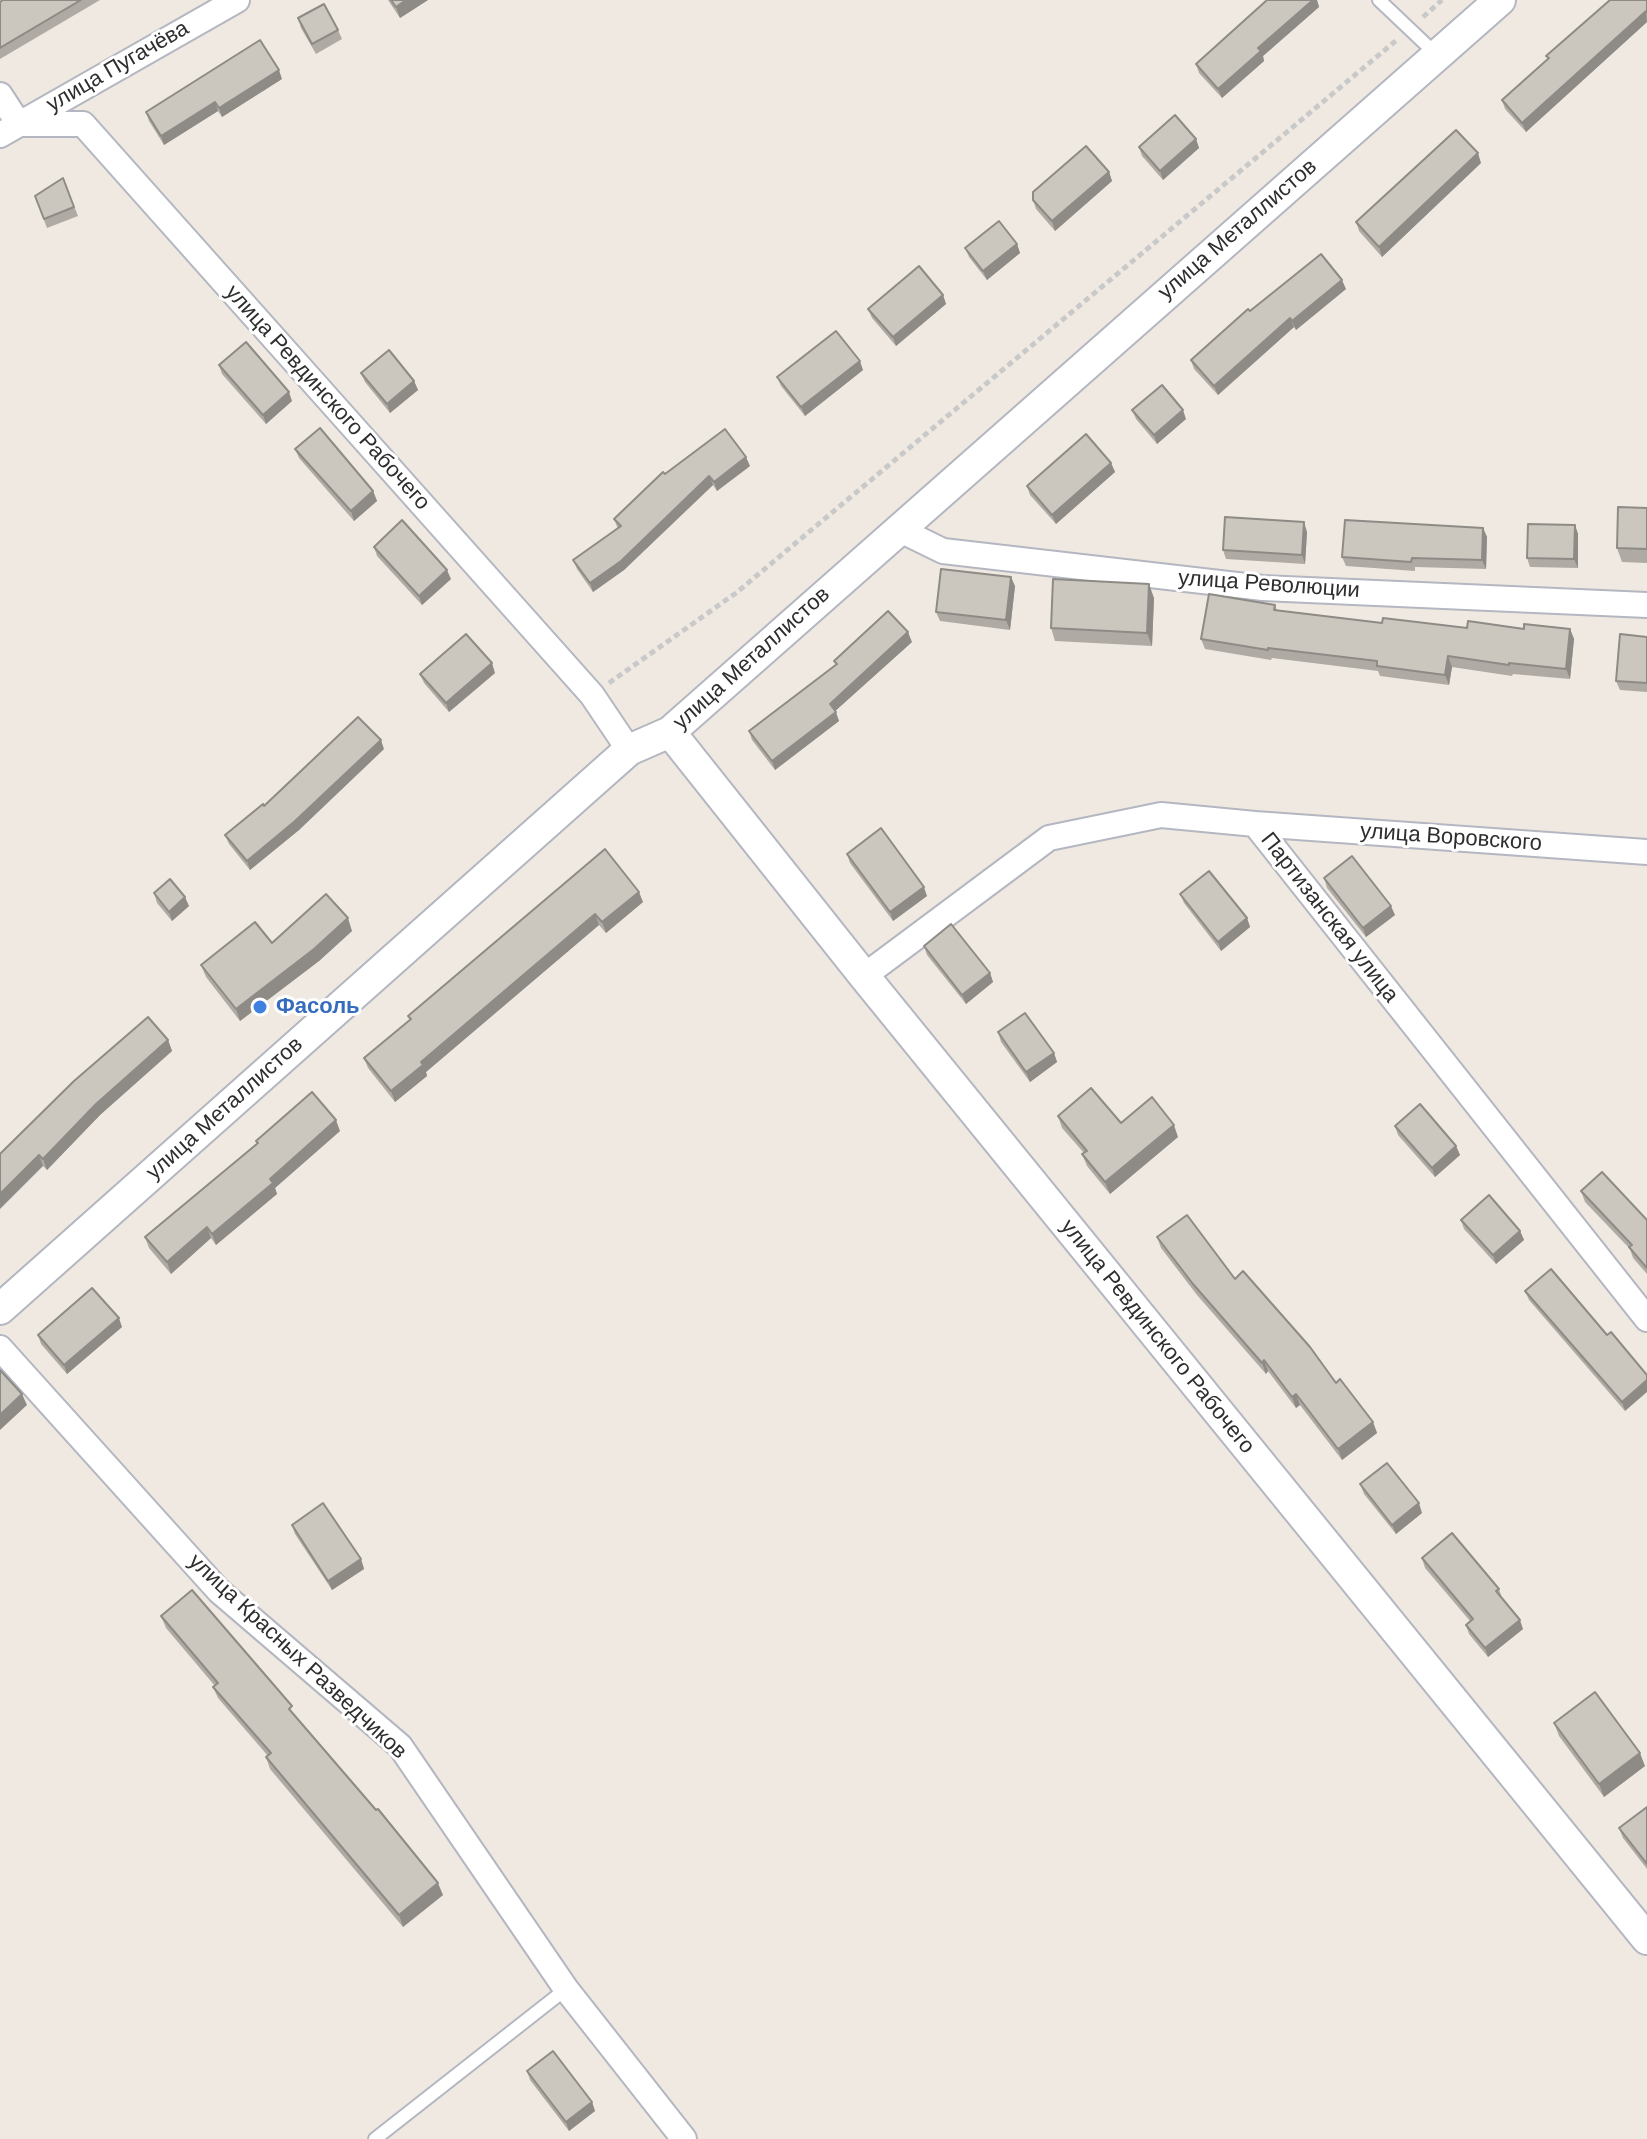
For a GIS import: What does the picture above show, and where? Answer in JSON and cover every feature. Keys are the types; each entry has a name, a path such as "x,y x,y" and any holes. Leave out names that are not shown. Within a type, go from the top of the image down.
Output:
{"street":[{"name":"улица Пугачёва","path":"9,130 237,0"},
{"name":"улица Металлистов","path":"0,1309 629,750 670,732 1500,0"},
{"path":"0,95 9,130"},
{"name":"улица Ревдинского Рабочего","path":"9,130 83,124 592,695 629,750"},
{"name":"улица Революции","path":"898,529 943,551 1263,588 1647,605"},
{"name":"улица Ревдинского Рабочего","path":"670,732 864,976 1647,1939"},
{"name":"Партизанская улица","path":"864,976 1049,838 1161,815 1255,824 1647,1319"},
{"name":"улица Воровского","path":"1255,824 1647,852"},
{"name":"улица Красных Разведчиков","path":"0,1348 219,1591 400,1746 566,1989 684,2139"}],"lane":[{"path":"1379,0 1437,55"},
{"path":"375,2139 566,1989"}],"path":[{"path":"592,695 736,593 1442,0"}],"building":[{"path":"81,0 0,48 0,2"},
{"path":"391,0 406,0 396,7"},
{"path":"1267,0 1313,0 1258,48 1261,51 1218,89 1196,64"},
{"path":"1610,0 1647,0 1647,12 1522,123 1502,100"},
{"path":"324,4 338,30 312,44 298,18"},
{"path":"260,40 279,70 219,108 215,102 161,136 146,112"},
{"path":"1175,115 1196,139 1160,171 1139,147"},
{"path":"1456,130 1478,153 1379,247 1356,222"},
{"path":"1086,146 1109,172 1052,221 1033,200 1033,192"},
{"path":"63,178 74,207 44,219 35,196"},
{"path":"999,221 1017,244 983,271 965,248"},
{"path":"1321,254 1342,280 1292,321 1290,318 1214,386 1191,360 1248,309 1250,311"},
{"path":"919,266 943,295 893,337 868,309"},
{"path":"836,331 860,361 801,407 777,377"},
{"path":"246,342 289,392 263,415 219,365"},
{"path":"389,350 414,381 387,404 361,373"},
{"path":"1162,385 1183,410 1154,435 1132,410"},
{"path":"320,428 373,491 351,511 295,449"},
{"path":"725,429 746,457 714,482 709,476 621,561 590,583 573,560 621,526 614,519 663,472 665,474"},
{"path":"1086,434 1111,463 1052,515 1027,486"},
{"path":"1618,507 1647,508 1647,549 1617,548"},
{"path":"1225,517 1304,522 1302,555 1223,550"},
{"path":"402,520 447,570 419,596 374,547"},
{"path":"1345,520 1483,528 1482,560 1412,558 1411,562 1342,557"},
{"path":"1528,524 1575,525 1574,559 1527,558"},
{"path":"941,569 1011,577 1006,620 936,612"},
{"path":"1053,579 1149,584 1147,633 1051,628"},
{"path":"1209,594 1275,605 1274,610 1382,623 1383,618 1467,628 1468,621 1524,629 1524,624 1570,629 1566,669 1448,656 1445,675 1377,666 1377,661 1268,650 1201,639"},
{"path":"888,611 908,632 830,704 836,712 772,761 749,731 837,664 834,661"},
{"path":"466,634 492,663 446,703 420,674"},
{"path":"1620,634 1647,637 1647,683 1616,681"},
{"path":"358,717 381,740 295,821 247,861 225,835 264,806"},
{"path":"881,828 924,887 890,912 847,854"},
{"path":"605,849 639,892 602,922 595,914 391,1091 364,1058 411,1019 408,1016"},
{"path":"1352,856 1391,906 1363,928 1324,878"},
{"path":"1209,871 1247,918 1218,942 1180,894"},
{"path":"170,879 185,897 169,912 154,893"},
{"path":"326,894 348,918 314,949 236,1009 201,965 255,922 272,943"},
{"path":"951,924 990,973 962,995 924,946"},
{"path":"1025,1013 1054,1053 1026,1072 998,1032"},
{"path":"148,1017 168,1040 96,1104 43,1159 39,1155 0,1194 0,1154 74,1081"},
{"path":"1091,1088 1121,1123 1152,1097 1174,1125 1105,1182 1082,1154 1087,1151 1058,1116"},
{"path":"312,1092 336,1120 270,1179 273,1183 212,1234 207,1227 167,1262 145,1237 258,1143 256,1141"},
{"path":"1420,1104 1456,1146 1432,1168 1395,1126"},
{"path":"1602,1172 1647,1220 1647,1268 1629,1247 1632,1245 1581,1191"},
{"path":"1489,1195 1520,1231 1493,1255 1461,1220"},
{"path":"1187,1215 1235,1279 1243,1271 1310,1347 1336,1383 1340,1379 1373,1422 1338,1449 1296,1394 1292,1397 1264,1360 1262,1363 1193,1284 1157,1237"},
{"path":"1551,1269 1607,1335 1611,1332 1647,1375 1647,1380 1622,1402 1525,1291"},
{"path":"92,1288 119,1318 64,1365 38,1335"},
{"path":"0,1370 22,1394 0,1415"},
{"path":"1387,1463 1419,1503 1392,1525 1360,1484"},
{"path":"323,1503 361,1559 328,1581 292,1525"},
{"path":"1452,1533 1499,1589 1496,1591 1520,1620 1485,1648 1466,1625 1473,1619 1422,1558"},
{"path":"192,1590 438,1883 399,1915 266,1757 271,1753 213,1687 218,1683 161,1616"},
{"path":"1595,1692 1640,1753 1599,1784 1554,1723"},
{"path":"1647,1807 1647,1864 1619,1828"},
{"path":"553,2051 592,2102 566,2122 527,2071"}],"place":[{"name":"Фасоль","path":"260,1007"}]}
